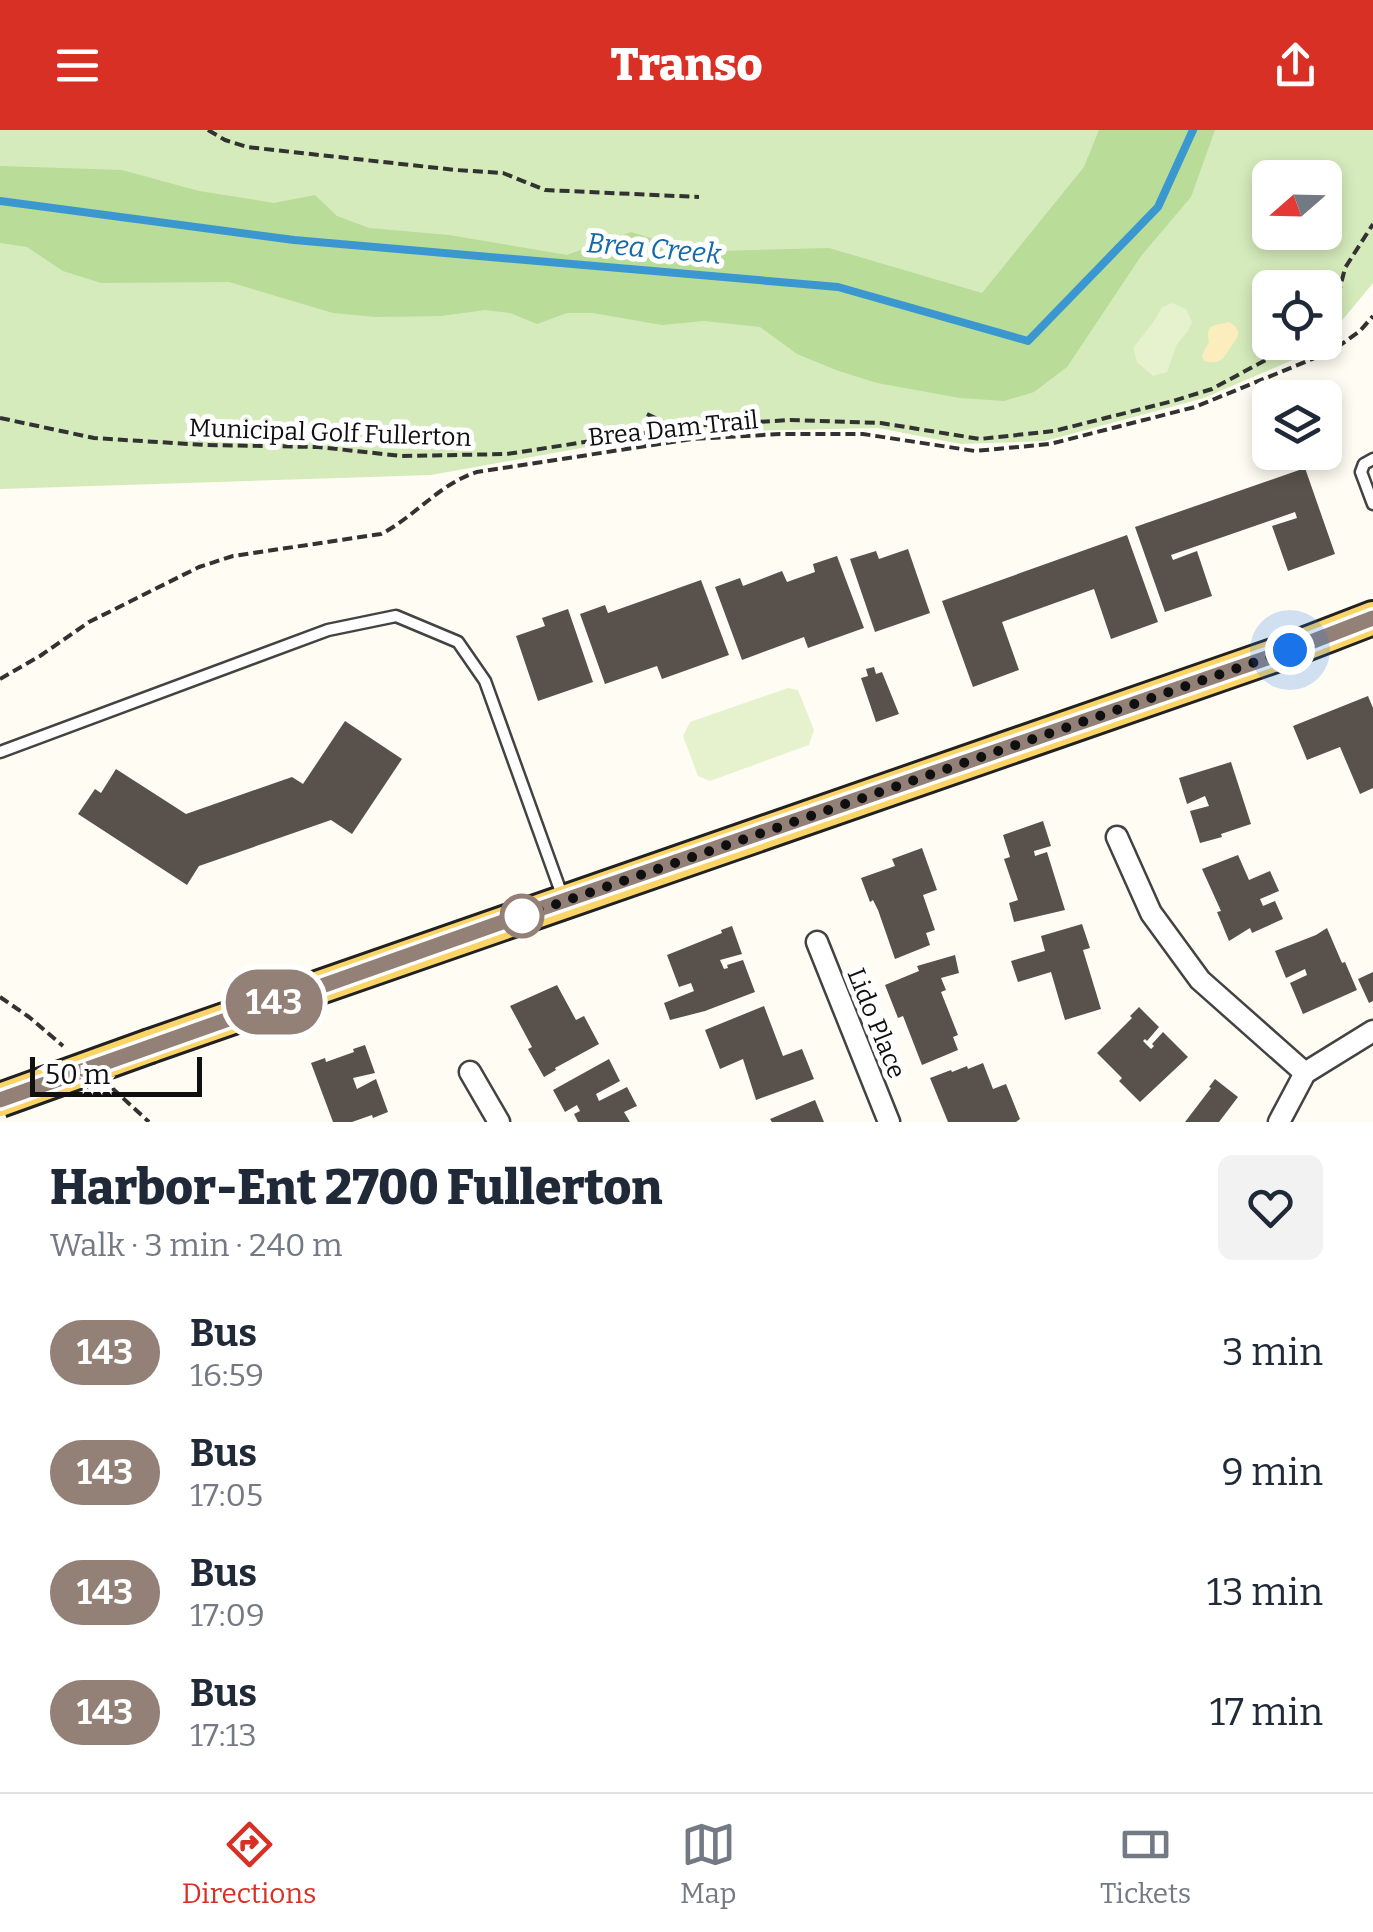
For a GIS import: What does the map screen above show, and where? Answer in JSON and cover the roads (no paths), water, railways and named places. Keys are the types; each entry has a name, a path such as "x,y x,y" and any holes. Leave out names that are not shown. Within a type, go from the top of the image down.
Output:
{"main road":[{"path":"0,1100 1373,618"}],"street":[{"path":"1116,836 1151,913 1200,980 1305,1073"},
{"name":"Lido Place","path":"817,942 889,1122"},
{"path":"1278,1122 1305,1073 1373,1031"},
{"path":"470,1072 500,1122"}],"lane":[{"path":"1373,459 1364,464 1361,472 1373,504"},
{"path":"0,752 328,630 396,616 458,642 485,681 564,901"}],"waterway":[{"name":"Brea Creek","path":"0,201 294,240 838,287 1028,341 1158,207 1193,130"}]}
